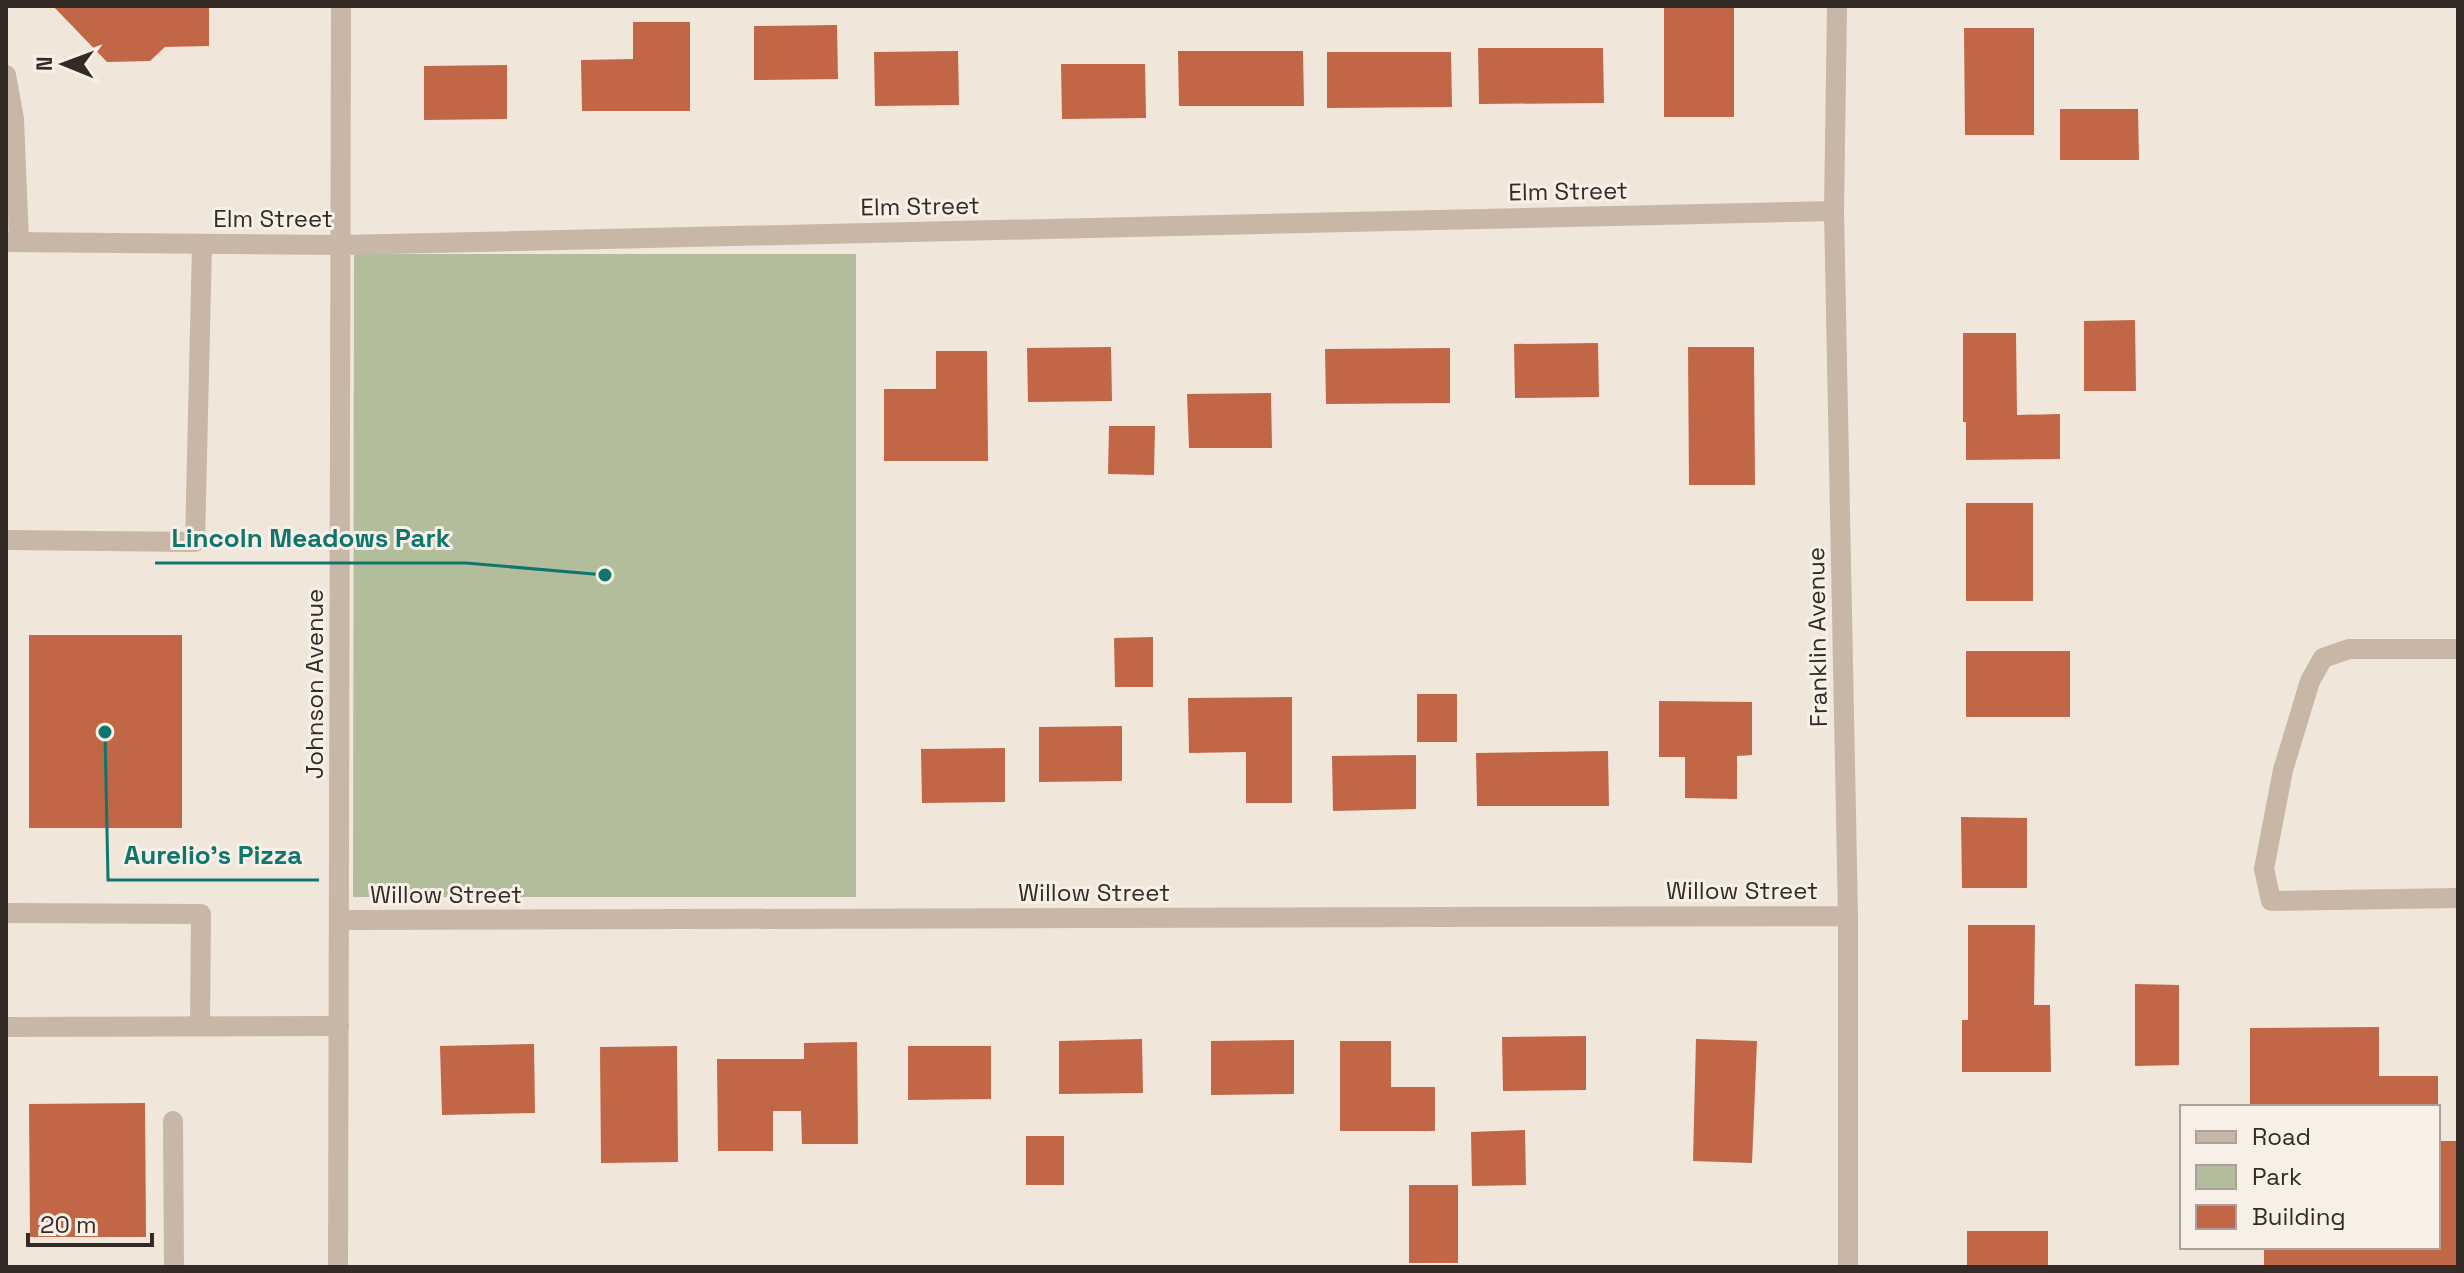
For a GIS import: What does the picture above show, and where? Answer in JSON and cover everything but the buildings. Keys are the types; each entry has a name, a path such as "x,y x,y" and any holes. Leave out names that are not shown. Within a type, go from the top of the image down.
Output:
{"street":[{"name":"Johnson Avenue","path":"338,1267 341,6"},
{"name":"Franklin Avenue","path":"1837,6 1834,211 1848,916 1848,1267"},
{"path":"6,75 14,119 13,242"},
{"name":"Elm Street","path":"13,242 341,245 1834,211"},
{"path":"6,540 195,542 202,244"},
{"path":"2458,649 2349,649 2323,658 2310,681 2283,770 2264,869 2271,901 2458,898"},
{"path":"6,913 201,914 200,1026"},
{"name":"Willow Street","path":"339,920 1848,916"},
{"path":"6,1027 339,1026"},
{"path":"173,1121 174,1267"}],"green space":[{"path":"354,254 856,254 856,897 353,897"}],"place":[{"name":"Lincoln Meadows Park","path":"605,575"},
{"name":"Aurelio's Pizza","path":"105,732"}]}
